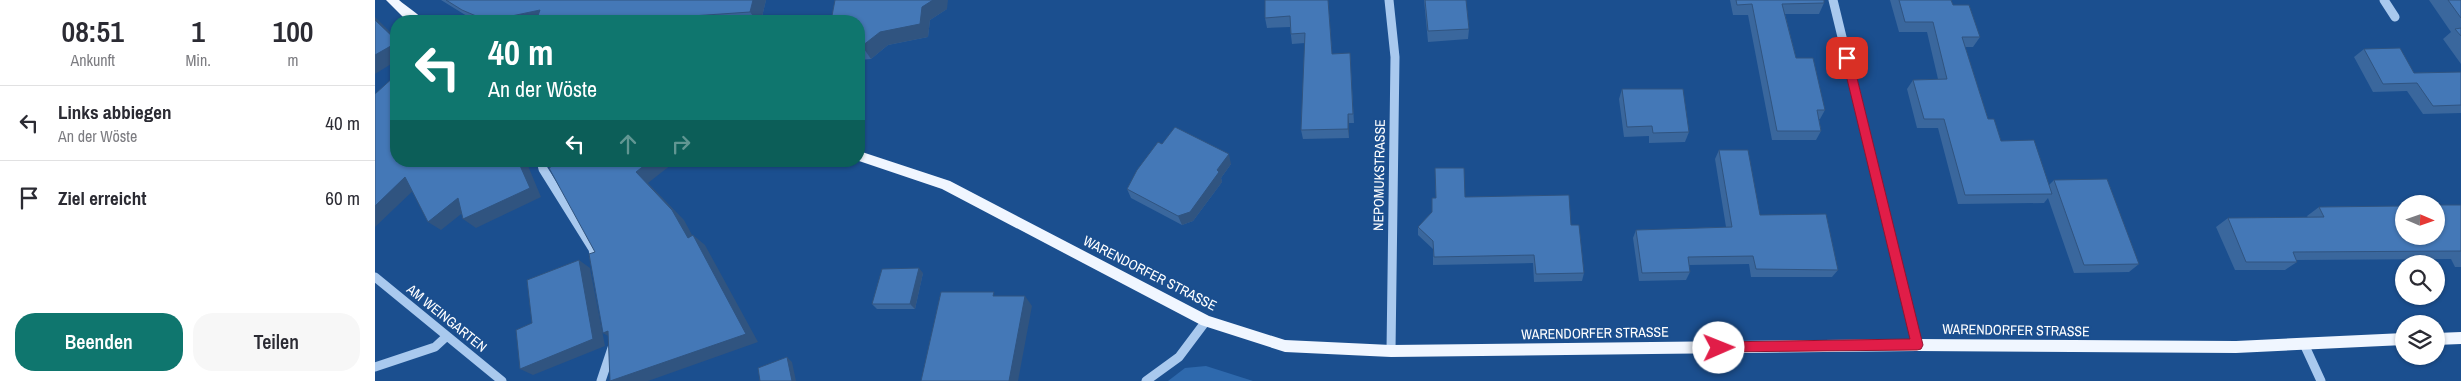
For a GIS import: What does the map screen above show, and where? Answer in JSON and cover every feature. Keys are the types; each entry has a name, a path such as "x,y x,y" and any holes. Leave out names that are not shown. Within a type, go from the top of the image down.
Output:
{"main road":[{"path":"392,0 408,15"},
{"name":"WARENDORFER STRASSE","path":"865,158 946,185 1205,321 1285,346 1391,351 1917,345 2187,348 2395,339"},
{"path":"2445,339 2461,338"}],"street":[{"name":"NEPOMUKSTRASSE","path":"1389,0 1395,57 1391,351"},
{"path":"1833,0 1917,345"},
{"path":"2384,0 2395,17"},
{"path":"542,167 593,249 598,276"},
{"name":"AM WEINGARTEN","path":"375,277 501,381"},
{"path":"1146,381 1179,357 1205,321"},
{"path":"375,367 435,347 447,336"},
{"path":"601,381 612,350 610,341"},
{"path":"2304,344 2321,381"}],"shaded area":[{"path":"1206,366 1253,381 1168,381 1185,368"}],"building":[{"path":"446,0 753,0 750,12 706,15 538,15 540,10 516,15 474,15"},
{"path":"835,0 933,0 922,7 920,24 880,32 865,44 865,15 832,15"},
{"path":"1265,0 1328,0 1332,54 1350,53 1353,114 1348,114 1348,129 1301,130 1305,33 1291,34 1290,16 1265,18"},
{"path":"1425,0 1466,0 1469,29 1428,31"},
{"path":"1736,0 1824,0 1824,3 1782,4 1796,58 1813,58 1825,110 1817,110 1821,131 1777,131 1752,4 1737,5"},
{"path":"1899,0 1951,0 1953,5 1969,5 1980,37 1962,37 1988,119 1994,119 2001,141 2034,140 2052,194 1965,195 1944,119 1924,119 1913,80 1947,79 1933,22 1905,22"},
{"path":"2448,0 2461,0 2461,18"},
{"path":"375,20 390,34 390,46 375,55"},
{"path":"2461,28 2461,36 2455,29"},
{"path":"2400,48 2414,73 2461,72 2461,105 2433,106 2417,83 2383,84 2364,49"},
{"path":"390,80 390,167 521,167 530,188 463,219 458,198 428,222 405,177 375,206 375,94"},
{"path":"1622,89 1683,89 1689,132 1653,133 1652,126 1627,127"},
{"path":"1175,127 1229,154 1217,170 1219,172 1190,212 1178,216 1127,189 1137,170 1158,142 1162,144"},
{"path":"1719,150 1748,150 1760,215 1826,214 1838,270 1756,269 1753,256 1688,257 1690,272 1642,273 1636,230 1732,227"},
{"path":"642,167 636,172 672,210 688,238 693,235 746,334 610,381 608,331 603,333 589,254 595,252 549,168"},
{"path":"1435,168 1464,168 1465,197 1569,195 1571,225 1579,225 1584,273 1536,274 1534,255 1434,257 1433,241 1418,227 1432,212 1432,198 1436,198"},
{"path":"2107,179 2139,264 2084,265 2054,180"},
{"path":"2445,205 2461,205 2461,251 2293,252 2297,262 2246,262 2228,218 2324,217 2319,207 2395,206 2395,245 2445,245"},
{"path":"579,260 593,339 520,369 516,330 532,323 527,280"},
{"path":"919,268 910,304 872,304 882,269"},
{"path":"941,292 994,292 993,296 1025,296 1009,381 921,381"},
{"path":"787,357 792,381 760,381 758,368"}],"route":[{"path":"1719,348 1917,345 1847,58"}]}
